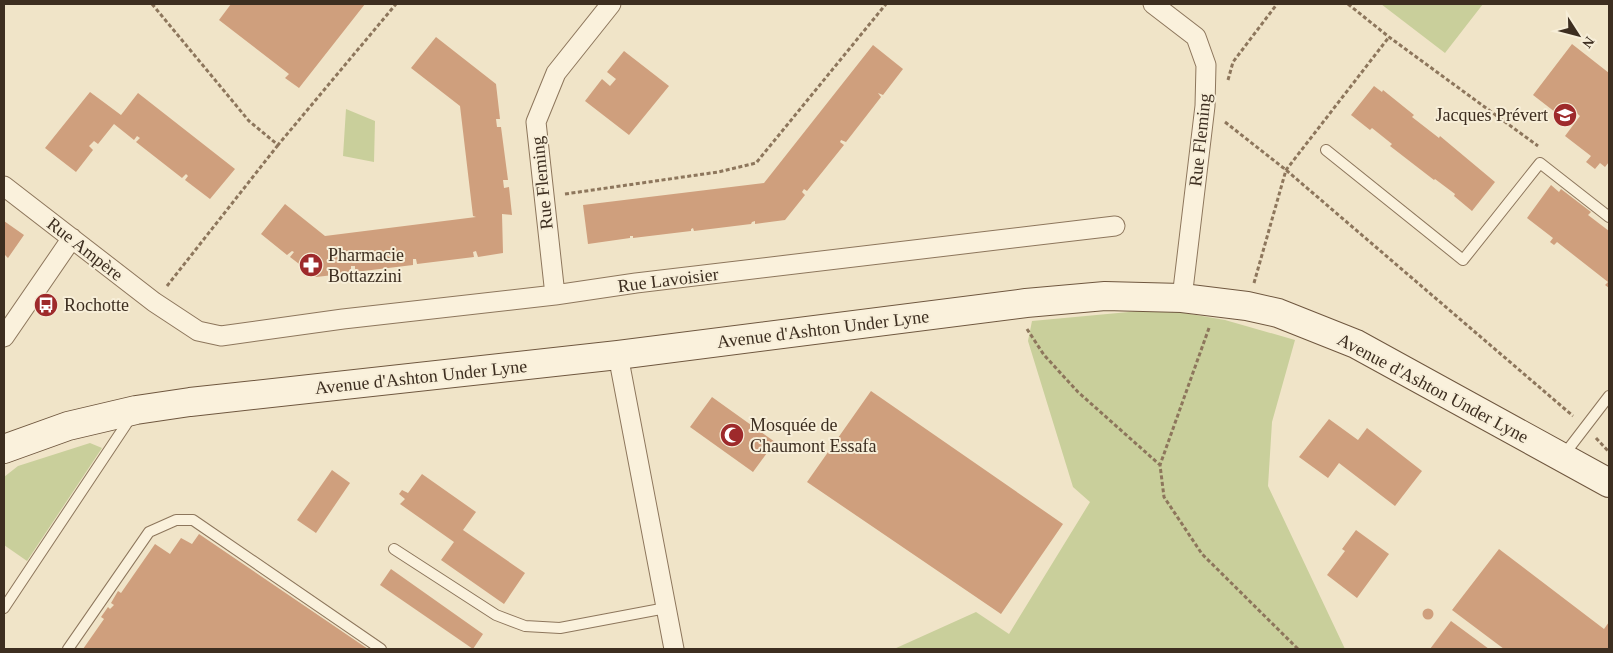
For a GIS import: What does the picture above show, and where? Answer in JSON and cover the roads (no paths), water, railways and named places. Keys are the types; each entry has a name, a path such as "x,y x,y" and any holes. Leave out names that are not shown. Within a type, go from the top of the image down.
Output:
{"street":[{"name":"Rue Fleming","path":"555,295 536,122 556,73 611,4"},
{"name":"Rue Fleming","path":"1153,4 1196,37 1206,65 1205,106 1182,298"},
{"name":"Rue Ampère","path":"4,186 154,302 198,331 221,336"},
{"name":"Rue Lavoisier","path":"221,336 343,319 555,295 636,283 1115,226"},
{"path":"4,338 72,238"},
{"name":"Avenue d'Ashton Under Lyne","path":"4,450 68,426 136,410 232,396 442,376 1012,305 1105,296 1182,298 1247,306 1278,313 1356,344 1609,482"},
{"path":"618,355 674,649"}],"lane":[{"path":"1326,150 1463,260 1540,163 1609,217"},
{"path":"1563,457 1609,396"},
{"path":"4,608 136,410"},
{"path":"68,649 149,532 176,520 193,520 382,649"},
{"path":"394,549 496,615 525,626 560,628 666,608"}],"place":[{"name":"Jacques Prévert","path":"1565,115"},
{"name":"Pharmacie Bottazzini","path":"311,265"},
{"name":"Rochotte","path":"46,305"},
{"name":"Mosquée de Chaumont Essafa","path":"732,435"}]}
